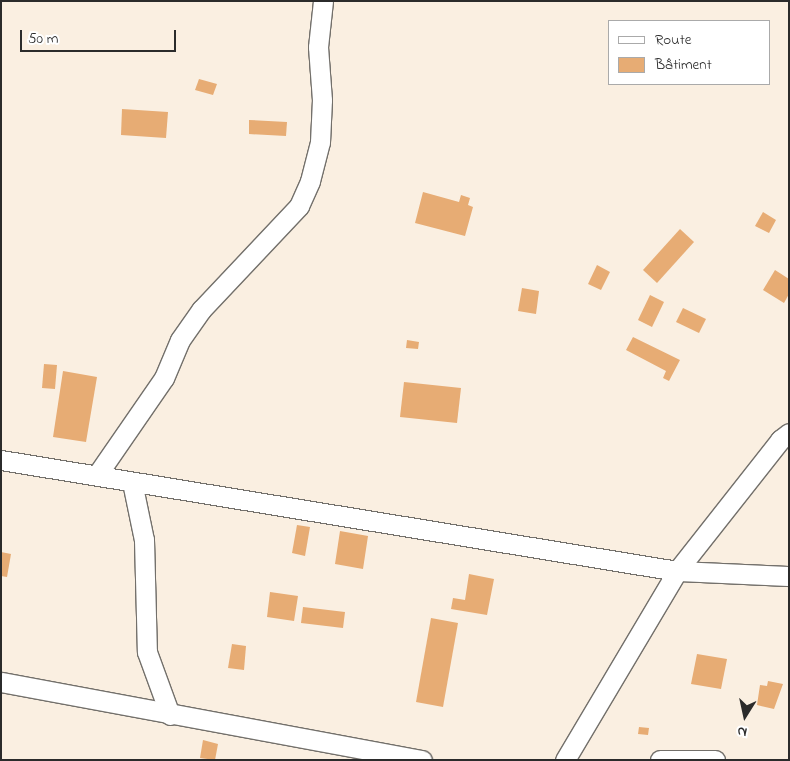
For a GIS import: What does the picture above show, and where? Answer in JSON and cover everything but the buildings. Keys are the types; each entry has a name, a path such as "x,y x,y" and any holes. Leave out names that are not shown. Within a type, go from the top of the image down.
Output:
{"street":[{"path":"97,475 164,378 180,340 201,310 299,206 310,181 320,142 322,100 318,47 323,1"},
{"path":"565,760 677,571 780,440 789,433"},
{"path":"1,460 677,571 789,576"},
{"path":"132,482 144,540 146,652 170,715"},
{"path":"1,682 170,715 422,760"},
{"path":"660,760 715,760"}]}
